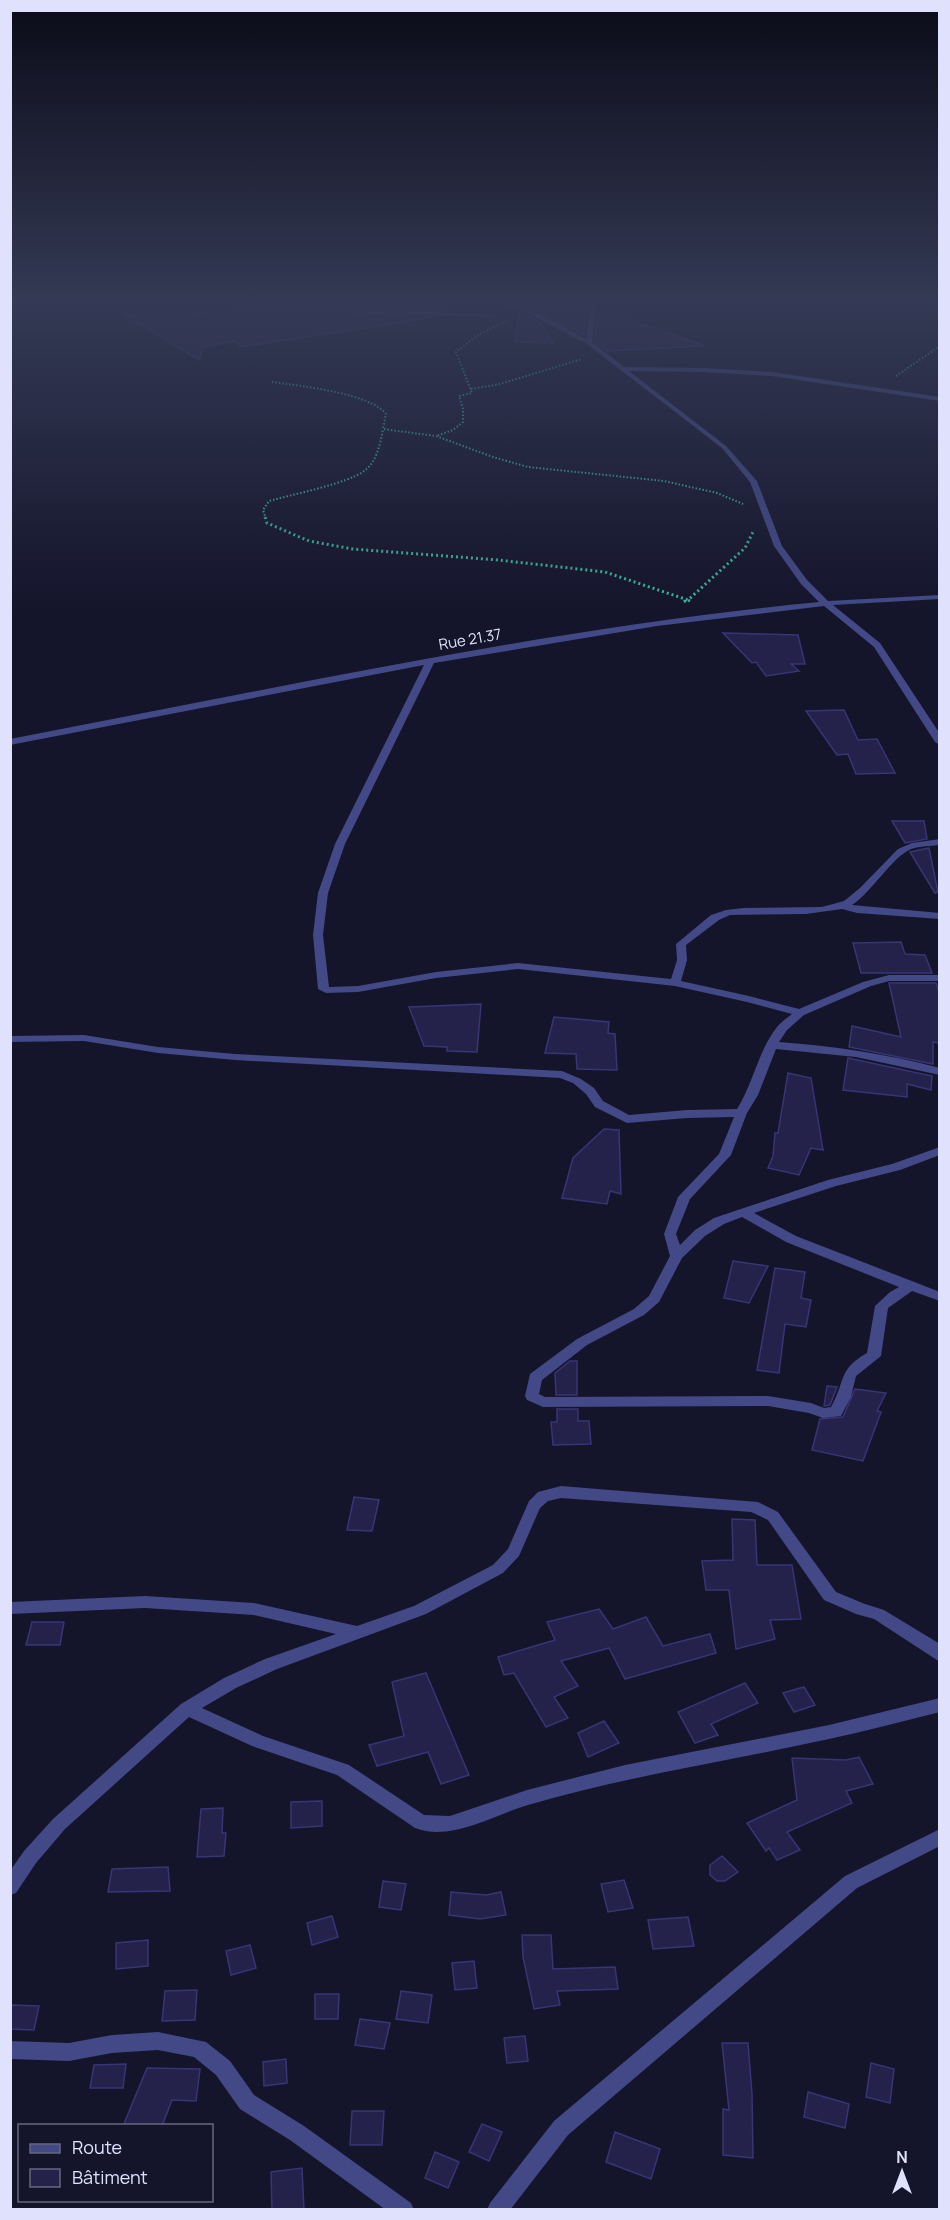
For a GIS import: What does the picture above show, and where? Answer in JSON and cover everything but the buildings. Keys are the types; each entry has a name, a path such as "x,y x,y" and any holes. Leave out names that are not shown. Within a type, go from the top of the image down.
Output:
{"street":[{"path":"671,406 731,456 753,481 778,546 804,582 825,603 877,645 938,736"},
{"name":"Rue 21.37","path":"10,742 555,638 825,603 939,597"},
{"path":"431,660 340,844 326,883 318,935 322,987 326,990 358,989 436,975 518,966 675,983 800,1013"},
{"path":"841,906 859,895 906,848 939,842"},
{"path":"675,983 682,960 681,944 689,940 705,923 729,912 792,911 841,906 858,910 939,916"},
{"path":"677,1256 670,1233 684,1197 725,1155 741,1113 752,1095 772,1045 782,1028 800,1013 850,990 889,978 939,978"},
{"path":"10,1039 84,1038 158,1050 235,1057 562,1075 577,1081 591,1091 599,1104 627,1119 687,1114 741,1113"},
{"path":"772,1045 900,1060 939,1072"},
{"path":"911,1286 882,1306 874,1356 850,1374 844,1397 836,1412 823,1413 811,1408 768,1401 543,1402 532,1396 536,1378 582,1342 639,1311 654,1299 677,1256 700,1233 719,1221 832,1183 896,1167 939,1151"},
{"path":"744,1213 821,1252 939,1298"},
{"path":"10,1887 30,1857 59,1824 188,1709 230,1683 272,1664 420,1610 498,1569 514,1552 534,1505 543,1496 561,1492 642,1496 753,1506 773,1515 830,1596 862,1610 878,1614 934,1649 939,1656"},
{"path":"10,1608 145,1602 254,1609 356,1632"},
{"path":"188,1709 258,1741 343,1770 421,1823 433,1825 450,1824 528,1798 625,1772 829,1732 939,1705"},
{"path":"497,2210 561,2128 851,1882 939,1837"},
{"path":"10,2050 69,2052 112,2044 158,2041 199,2049 223,2068 247,2102 297,2133 404,2210"}],"path":[{"path":"379,406 386,414 378,453 365,471 349,478 269,501 263,510 267,523 309,541 353,549 498,560 605,572 700,602"},
{"path":"436,436 453,430 463,422 462,406"},
{"path":"383,429 436,436 527,467 656,479 714,491 743,504"},
{"path":"678,605 688,600 745,548 754,530"}]}
